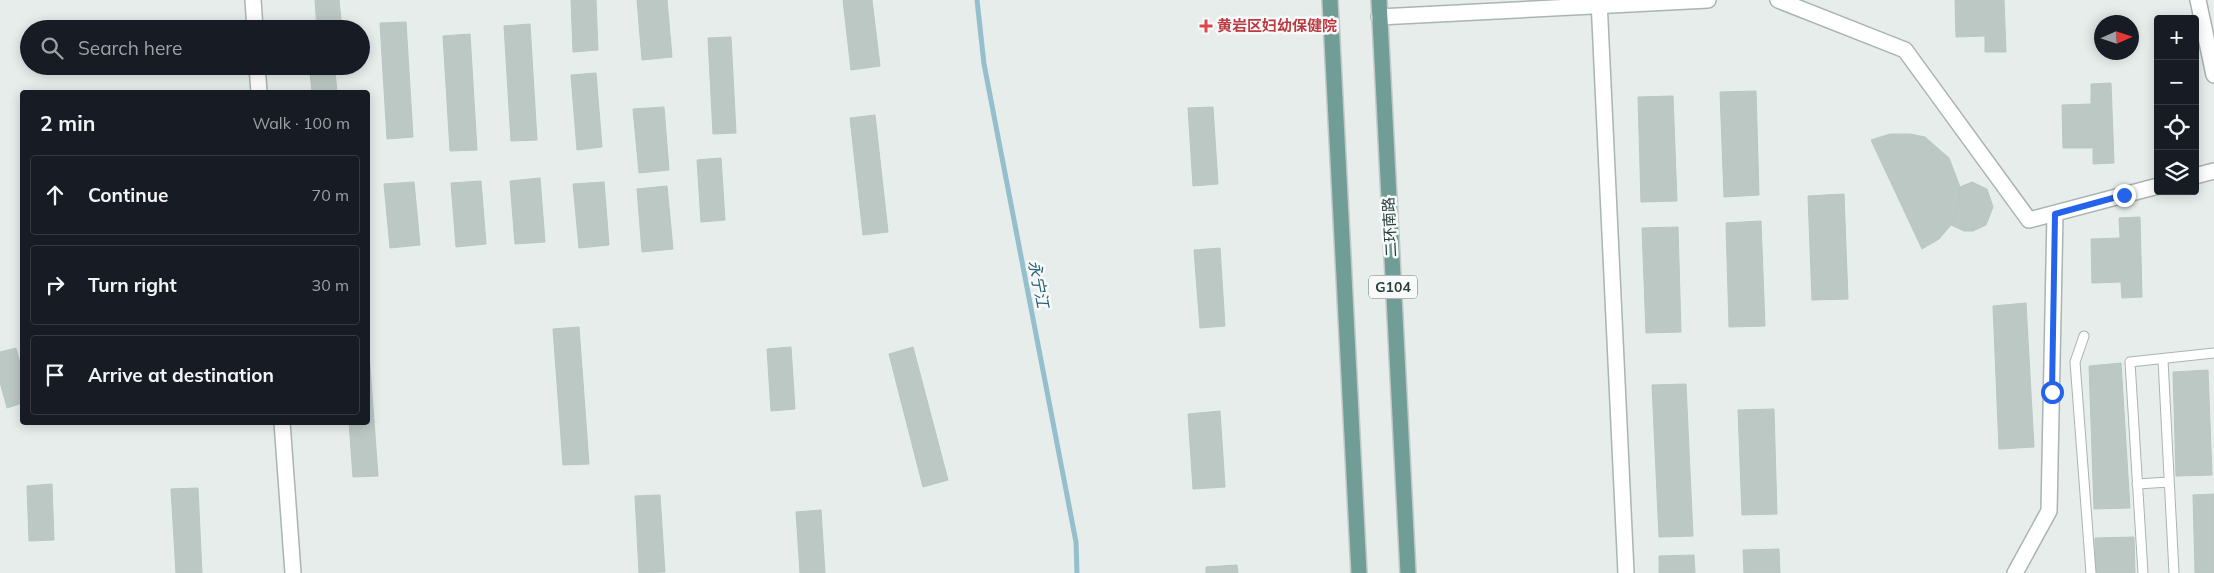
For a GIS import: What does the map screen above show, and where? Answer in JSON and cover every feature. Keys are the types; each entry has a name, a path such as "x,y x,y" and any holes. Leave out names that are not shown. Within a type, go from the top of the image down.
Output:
{"main road":[{"path":"1330,0 1359,573"},
{"name":"二环南路","path":"1378,0 1408,573"}],"street":[{"path":"253,0 254,20"},
{"path":"1379,17 1600,3 1708,0"},
{"path":"1778,0 1905,50 2029,220 2154,187"},
{"path":"2198,0 2214,75"},
{"path":"1600,3 1626,573"},
{"path":"258,75 259,90"},
{"path":"2199,175 2214,171"},
{"path":"2015,573 2049,511 2055,214"},
{"path":"282,425 293,573"}],"lane":[{"path":"2084,336 2075,362 2091,573"},
{"path":"2143,573 2130,362 2214,354"},
{"path":"2163,360 2174,573"},
{"path":"2137,484 2169,482"}],"building":[{"path":"315,0 339,0 341,20 316,20"},
{"path":"571,0 596,0 598,50 573,52"},
{"path":"637,0 667,0 672,57 642,60"},
{"path":"843,0 872,0 880,66 851,70"},
{"path":"1955,0 2004,0 2006,52 1985,52 1985,36 1956,37"},
{"path":"406,22 413,137 387,139 380,23"},
{"path":"530,24 537,140 511,141 504,26"},
{"path":"470,34 477,150 450,151 443,36"},
{"path":"731,37 736,133 713,134 708,38"},
{"path":"596,73 602,147 577,150 571,75"},
{"path":"310,75 335,75 337,90 312,90"},
{"path":"2111,83 2114,163 2093,164 2093,148 2063,148 2062,105 2091,104 2091,84"},
{"path":"1756,91 1759,195 1724,197 1720,92"},
{"path":"1673,96 1677,201 1641,202 1638,97"},
{"path":"664,107 669,170 639,173 633,109"},
{"path":"1213,107 1218,184 1193,186 1188,108"},
{"path":"875,115 888,232 863,235 850,118"},
{"path":"1890,134 1910,134 1925,137 1949,158 1960,187 1958,206 1951,225 1939,239 1922,249 1871,140"},
{"path":"721,158 725,220 701,222 697,160"},
{"path":"540,178 545,242 515,244 510,181"},
{"path":"481,181 486,244 456,247 451,183"},
{"path":"414,182 420,245 390,248 384,184"},
{"path":"604,182 609,245 579,248 573,184"},
{"path":"1972,182 1987,189 1993,207 1986,225 1973,231 1964,231 1951,225 1958,206 1960,187"},
{"path":"667,186 673,249 642,252 637,189"},
{"path":"1844,194 1848,299 1812,300 1808,196"},
{"path":"2140,217 2142,297 2122,298 2121,282 2092,283 2091,239 2120,238 2119,218"},
{"path":"1761,221 1765,326 1729,327 1726,223"},
{"path":"1678,227 1681,332 1646,333 1642,228"},
{"path":"1220,248 1225,326 1200,328 1194,250"},
{"path":"2026,303 2034,447 1999,449 1993,306"},
{"path":"579,327 589,464 563,465 553,329"},
{"path":"791,347 795,409 771,411 767,349"},
{"path":"913,347 948,480 923,487 889,354"},
{"path":"16,348 20,363 20,404 7,408 0,382 0,352"},
{"path":"2121,363 2130,508 2094,509 2089,366"},
{"path":"370,366 378,476 353,477 349,425 370,425"},
{"path":"2208,370 2212,475 2176,476 2173,372"},
{"path":"1686,384 1693,536 1659,537 1652,385"},
{"path":"1774,409 1777,514 1742,515 1738,410"},
{"path":"1220,411 1225,487 1193,489 1188,414"},
{"path":"52,484 54,540 29,541 27,486"},
{"path":"198,488 202,573 176,573 171,489"},
{"path":"2214,494 2214,573 2195,573 2193,495"},
{"path":"660,495 665,572 639,573 635,496"},
{"path":"821,510 825,573 800,573 796,512"},
{"path":"2134,537 2135,573 2095,573 2095,538"},
{"path":"1779,549 1780,573 1744,573 1743,550"},
{"path":"1694,555 1695,573 1659,573 1659,556"},
{"path":"1237,565 1238,573 1206,573 1206,567"}],"waterway":[{"name":"永宁江","path":"977,0 984,64 1076,542 1077,573"}],"place":[{"name":"黄岩区妇幼保健院","path":"1206,26"}],"route":[{"path":"2052,392 2055,214 2124,195"}]}
